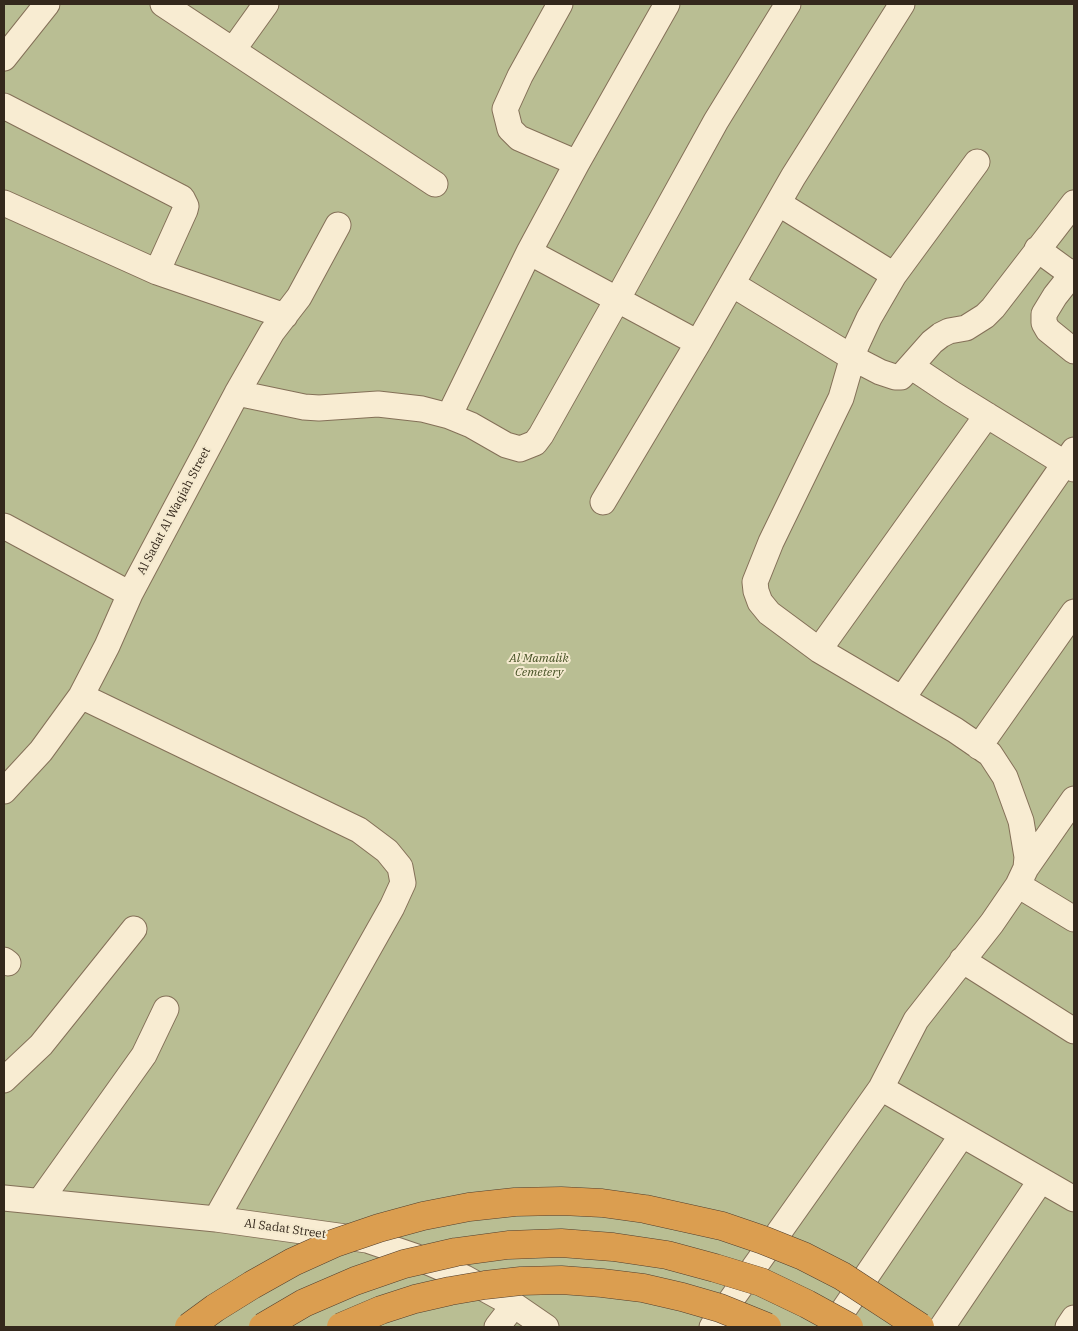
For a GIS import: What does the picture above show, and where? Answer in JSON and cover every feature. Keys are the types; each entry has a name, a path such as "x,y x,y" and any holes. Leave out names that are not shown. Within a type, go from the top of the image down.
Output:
{"highway":[{"path":"189,1327 245,1289 293,1262 335,1243 379,1228 423,1216 469,1207 515,1202 562,1201 602,1203 645,1209 722,1226 763,1240 803,1256 842,1276 920,1327"},
{"path":"263,1327 304,1303 354,1281 404,1264 464,1250 508,1245 561,1243 613,1246 667,1255 715,1268 761,1282 807,1304 848,1327"},
{"path":"341,1327 381,1310 415,1299 450,1291 485,1284 561,1280 602,1282 682,1297 720,1308 767,1327"}],"street":[{"path":"4,58 47,4"},
{"path":"233,50 266,4"},
{"path":"560,4 520,76 505,109 510,130 519,138 577,163"},
{"path":"448,416 529,252 667,4"},
{"path":"237,393 304,407 319,408 378,404 422,409 448,416 471,426 506,446 520,448 535,443 716,121 788,4"},
{"path":"603,502 698,343 778,203 902,4"},
{"path":"167,5 435,184"},
{"path":"4,106 182,198 186,210 156,272"},
{"path":"976,162 894,275 869,318 856,346 841,398 771,542 756,582 756,591 760,602 769,614 819,650 955,730 990,754 1005,777 1021,821 1027,857 1022,876"},
{"path":"4,203 156,272 285,316"},
{"path":"778,203 894,275"},
{"path":"732,284 853,358 894,377 901,377 912,367 932,342 941,335 949,331 966,328 985,316 993,308 1074,203"},
{"name":"Al Sadat Al Waqiah Street","path":"6,784 41,751 81,696 107,646 130,594 258,353 298,297 338,225"},
{"path":"1037,250 1074,274 1055,296 1044,314 1044,323 1048,330 1074,351"},
{"path":"529,252 698,343"},
{"path":"902,699 1071,460 987,416 912,367"},
{"path":"819,650 987,416"},
{"path":"4,526 130,594"},
{"path":"979,747 1074,612"},
{"path":"81,696 359,830 386,850 400,867 403,883 392,907 216,1219"},
{"path":"712,1327 881,1088 916,1020 992,923 1074,799"},
{"path":"1022,876 1074,920"},
{"path":"4,1080 41,1045 134,929"},
{"path":"962,960 1074,1031"},
{"path":"40,1201 144,1055 166,1009"},
{"path":"881,1088 1074,1199"},
{"path":"832,1327 962,1135"},
{"path":"942,1327 1041,1180"},
{"name":"Al Sadat Street","path":"4,1198 216,1219 367,1240 414,1256 465,1278 514,1305 546,1327"},
{"path":"497,1327 514,1305"},
{"path":"1068,1327 1074,1318"}],"green space":[{"name":"Al Mamalik Cemetery","path":"4,4 1074,4 1074,1327 4,1327"}]}
